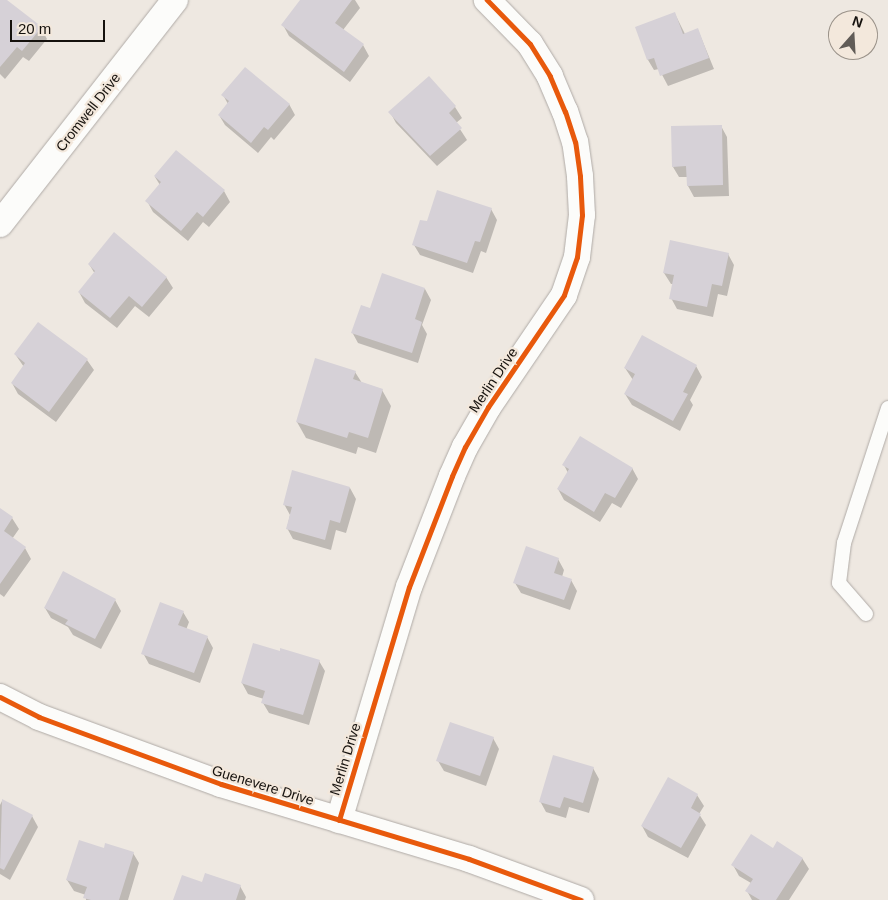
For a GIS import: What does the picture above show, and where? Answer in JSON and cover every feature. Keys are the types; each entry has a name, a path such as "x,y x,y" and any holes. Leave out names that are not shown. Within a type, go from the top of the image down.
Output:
{"street":[{"name":"Cromwell Drive","path":"0,224 175,0"},
{"name":"Merlin Drive","path":"339,820 409,587 464,446 488,407 564,295 577,257 582,215 580,176 574,142 565,112 550,76 530,44 487,0"},
{"name":"Guenevere Drive","path":"0,696 39,717 220,784 469,859 580,900"}],"lane":[{"path":"866,614 839,583 844,543 888,408"}],"building":[{"path":"0,0 7,0 42,27 22,51 17,47 0,67"},
{"path":"300,0 352,0 335,23 364,44 344,72 281,25"},
{"path":"675,12 683,34 698,28 709,58 660,76 654,58 647,60 635,27"},
{"path":"245,67 290,104 268,130 264,127 251,143 218,115 229,101 221,95"},
{"path":"429,76 456,106 449,113 462,128 430,156 388,112"},
{"path":"722,125 723,185 687,186 686,166 672,167 671,126"},
{"path":"176,150 225,190 203,217 197,212 181,231 145,201 161,182 154,176"},
{"path":"437,190 492,208 480,242 475,241 467,263 412,245 420,220 427,221"},
{"path":"114,232 167,277 142,307 129,296 110,318 78,292 95,271 88,264"},
{"path":"670,240 729,253 722,286 712,284 707,307 669,299 674,275 663,273"},
{"path":"382,273 425,288 415,319 422,322 412,353 351,333 361,305 370,308"},
{"path":"38,322 88,359 49,412 11,383 25,363 14,354"},
{"path":"642,335 697,365 683,392 688,394 673,421 624,394 635,374 624,368"},
{"path":"315,358 356,371 353,379 383,389 368,438 349,432 347,438 296,422"},
{"path":"580,436 633,468 615,498 605,493 594,512 557,489 569,469 562,465"},
{"path":"292,470 350,487 340,523 330,520 325,540 286,529 292,507 283,505"},
{"path":"0,508 13,517 4,531 26,547 0,584"},
{"path":"526,546 559,558 554,573 572,579 564,600 513,583"},
{"path":"63,571 116,599 95,639 65,624 68,620 44,608"},
{"path":"160,602 184,611 178,625 208,636 194,673 141,654"},
{"path":"253,643 280,651 280,648 320,660 303,715 261,703 265,691 241,683"},
{"path":"450,722 494,737 480,776 436,761"},
{"path":"553,755 594,767 583,803 564,797 560,808 539,802"},
{"path":"668,777 698,794 691,808 701,814 681,848 641,826"},
{"path":"2,799 33,815 4,870 0,868"},
{"path":"751,834 773,848 777,841 803,858 776,900 760,900 745,891 753,879 731,865"},
{"path":"79,840 104,848 105,843 134,852 119,900 91,900 83,898 87,887 66,880"},
{"path":"205,873 241,885 236,900 173,900 182,875 202,882"}],"cycle path":[{"path":"339,820 409,587 452,476 465,447 488,407 564,295 577,257 582,215 580,176 575,142 565,112 550,76 530,44 487,0"},
{"path":"0,697 39,717 221,784 469,859 581,900"}]}
